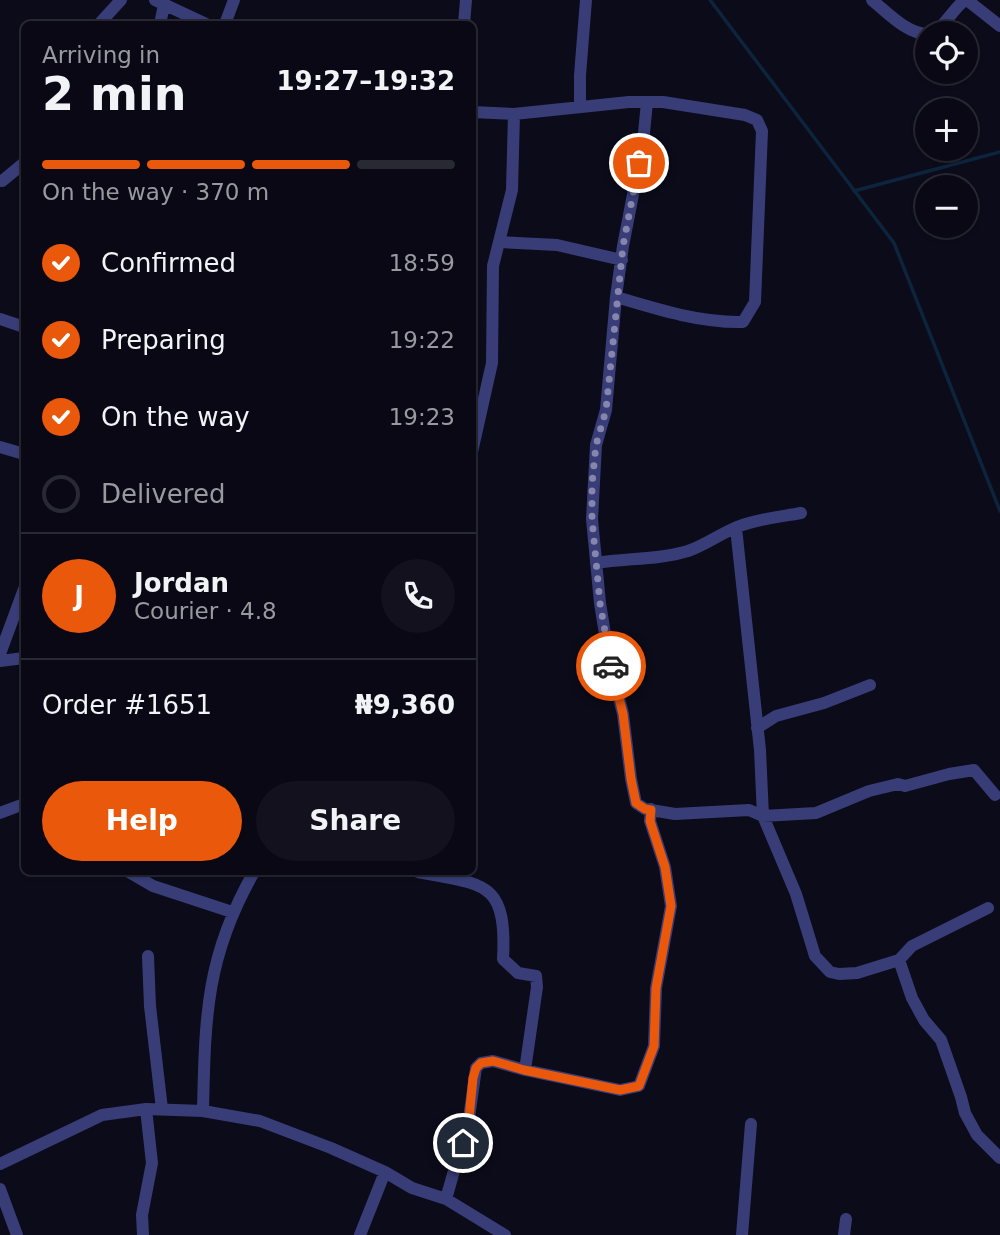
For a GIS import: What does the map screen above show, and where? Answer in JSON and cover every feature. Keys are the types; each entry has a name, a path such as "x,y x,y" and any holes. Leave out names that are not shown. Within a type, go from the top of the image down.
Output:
{"street":[{"path":"102,21 121,0"},
{"path":"226,21 234,0"},
{"path":"464,21 466,0"},
{"path":"580,107 586,0"},
{"path":"872,0 915,32"},
{"path":"948,21 966,0 1000,26"},
{"path":"160,21 160,3 199,21"},
{"path":"647,102 643,143 616,297 606,410 596,445 592,484 592,519 600,603 627,739 636,803 645,809 675,814 749,810 763,816 816,813 869,791 905,786 974,770 995,794"},
{"path":"476,112 514,114 663,102 745,115 757,120 761,125 755,302 743,322 731,323 664,311 616,297"},
{"path":"476,434 492,363 492,282 512,190 514,114"},
{"path":"2,181 21,165"},
{"path":"499,242 557,244 622,260"},
{"path":"0,319 21,326"},
{"path":"0,447 21,453"},
{"path":"596,563 628,558 656,559 690,551 736,527 760,519 800,513"},
{"path":"736,527 757,728 763,816 796,894 815,956 830,972 857,973 899,960 912,946 988,908"},
{"path":"0,654 21,597"},
{"path":"0,661 21,658"},
{"path":"757,728 776,716 870,685"},
{"path":"0,813 21,807"},
{"path":"446,1199 469,1118 476,1068 481,1063 493,1061 620,1090 639,1086 654,1046 656,988 671,906 665,867 650,821 651,810"},
{"path":"134,875 153,886 232,912"},
{"path":"203,1111 208,1000 218,949 232,912 252,875"},
{"path":"437,875 475,881 488,890 500,906 504,939 503,959 518,973 536,976 537,986 524,1070"},
{"path":"148,956 150,1006 162,1109"},
{"path":"899,960 912,998 924,1020 941,1040 965,1113 977,1136 1000,1158"},
{"path":"143,1235 142,1215 152,1163 146,1109"},
{"path":"0,1164 102,1115 146,1109 203,1111 260,1121 385,1172 412,1188 446,1199 488,1230 505,1235"},
{"path":"742,1235 751,1124"},
{"path":"360,1235 385,1172"},
{"path":"0,1188 17,1235"},
{"path":"844,1235 846,1219"}],"waterway":[{"path":"710,0 894,243 1000,511"},
{"path":"854,191 1000,152"}],"way so far":[{"path":"611,666 600,603 592,519 592,484 596,445 606,410 623,246 639,163"}],"route":[{"path":"463,1143 469,1118 473,1078 481,1063 493,1061 620,1090 639,1086 654,1046 656,988 671,906 665,867 650,821 651,810 636,803 623,714 611,666"}]}
